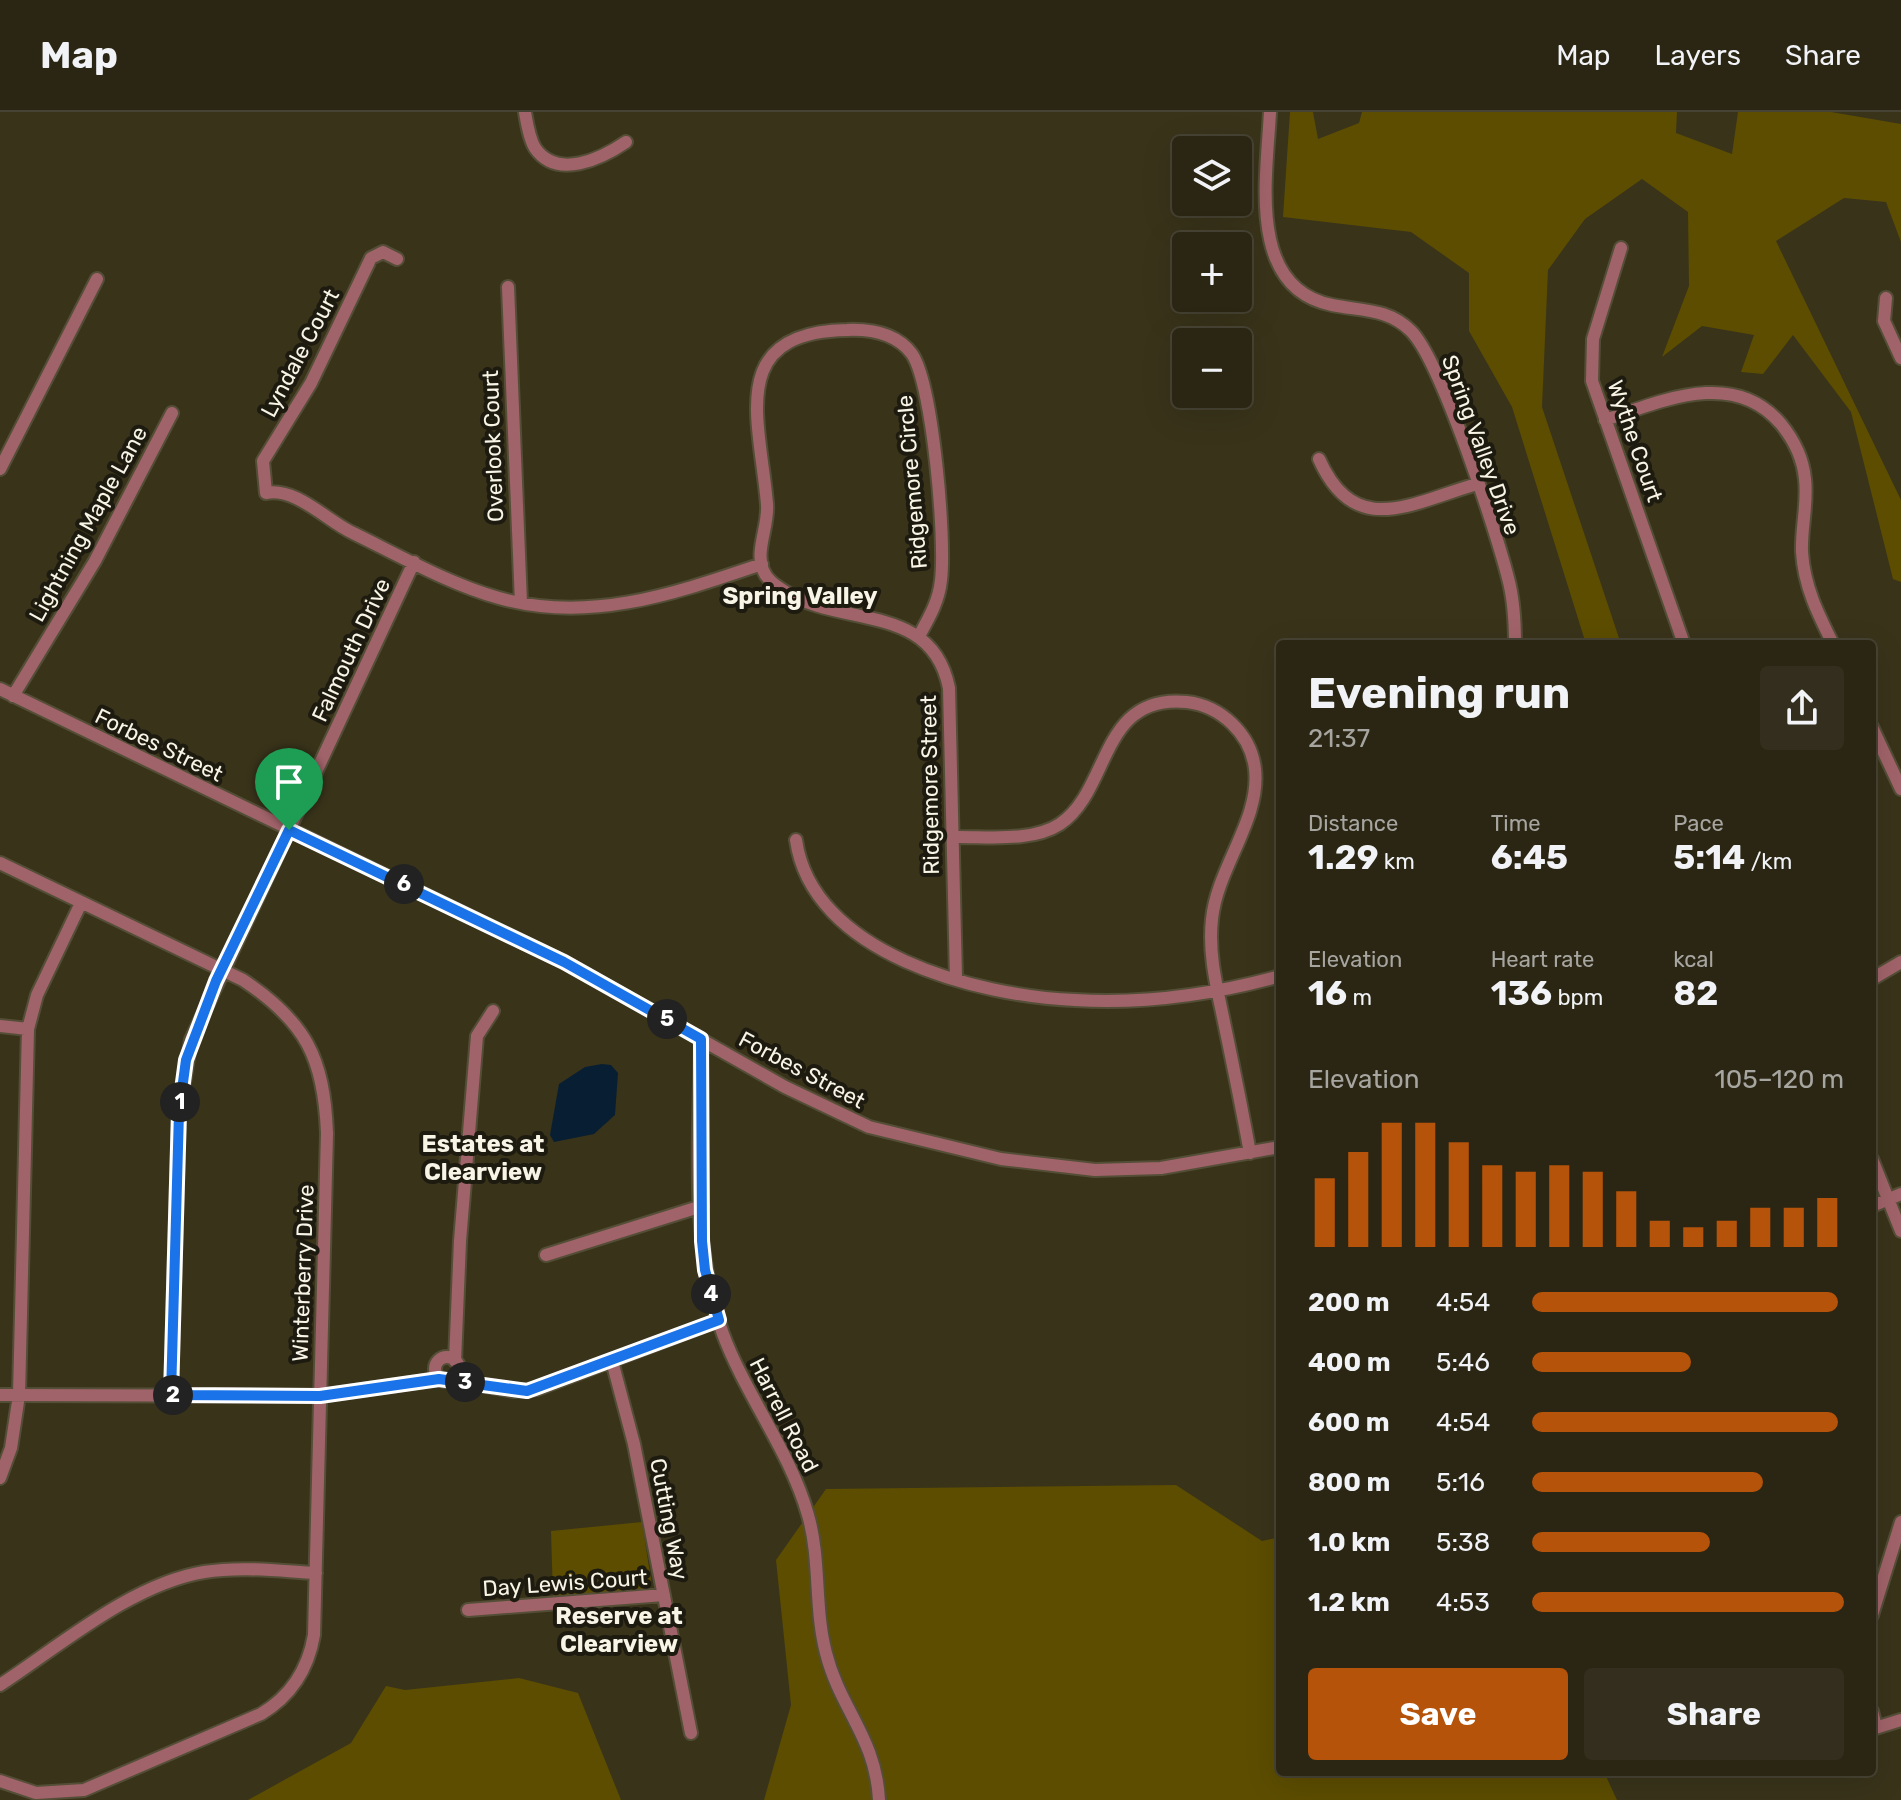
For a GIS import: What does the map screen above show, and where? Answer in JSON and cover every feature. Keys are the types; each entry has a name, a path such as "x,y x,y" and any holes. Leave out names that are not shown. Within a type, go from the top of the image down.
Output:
{"street":[{"path":"525,112 536,150 558,164 586,162 626,142"},
{"name":"Spring Valley Drive","path":"1270,112 1268,229 1281,269 1313,298 1332,305 1375,310 1410,330 1426,352 1477,484 1508,577 1515,640"},
{"name":"Wythe Court","path":"1621,248 1590,353 1592,381 1683,640"},
{"name":"Lyndale Court","path":"397,259 383,252 371,258 311,383 263,461 266,493 276,491 302,502 333,523 414,562"},
{"path":"0,469 97,279"},
{"name":"Overlook Court","path":"508,287 521,603"},
{"path":"1886,298 1884,321 1901,358"},
{"name":"Ridgemore Circle","path":"762,564 767,507 755,397 767,360 785,343 811,334 850,330 890,337 907,348 919,367 930,416 941,581 934,608 919,636"},
{"path":"1605,420 1675,397 1716,392 1754,402 1779,421 1802,464 1805,494 1803,568 1812,599 1831,640"},
{"name":"Lightning Maple Lane","path":"13,696 95,561 172,413"},
{"path":"1319,459 1341,497 1352,504 1374,510 1477,484"},
{"path":"414,562 476,590 521,603 574,608 626,604 687,589 762,564 774,584 809,604 890,623 919,636"},
{"name":"Falmouth Drive","path":"171,1395 181,1086 191,1040 221,970 414,562"},
{"name":"Ridgemore Street","path":"919,636 937,654 949,688 956,978"},
{"name":"Forbes Street","path":"0,689 564,962 833,1112 879,1130 944,1148 1001,1159 1095,1170 1161,1168 1276,1148"},
{"path":"952,837 1025,835 1049,830 1076,809 1108,745 1128,720 1152,706 1180,702 1218,712 1238,730 1247,744 1256,783 1249,816 1222,873 1214,901 1211,938 1250,1153"},
{"path":"1876,736 1901,789"},
{"path":"796,840 807,879 825,908 838,920 893,955 956,978 1014,994 1076,1001 1141,999 1218,990 1276,977"},
{"name":"Winterberry Drive","path":"0,863 262,993 294,1022 313,1050 323,1082 327,1133 314,1635 307,1662 292,1689 269,1709 84,1790 36,1793 0,1781"},
{"path":"0,1478 11,1448 19,1395 28,1029 37,995 81,903"},
{"path":"1876,977 1901,962"},
{"path":"448,1369 455,1344 461,1226 477,1036 493,1011"},
{"path":"0,1026 28,1029"},
{"name":"Harrell Road","path":"701,1039 705,1270 719,1320 746,1387 803,1498 812,1534 819,1615 827,1658 871,1750 879,1800"},
{"path":"1876,1169 1901,1231"},
{"path":"1876,1204 1901,1194"},
{"path":"546,1255 606,1239 664,1216 702,1206"},
{"path":"448,1369 475,1384 527,1391 719,1320"},
{"name":"Cutting Way","path":"612,1361 625,1401 691,1733"},
{"path":"0,1395 320,1396 418,1382 448,1369"},
{"path":"1876,1602 1901,1522"},
{"path":"0,1685 130,1599 175,1579 240,1569 316,1573"},
{"name":"Day Lewis Court","path":"468,1610 664,1595"},
{"path":"1876,1727 1901,1720"}],"shaded area":[{"path":"1290,112 1313,112 1318,139 1359,123 1362,112 1677,112 1676,133 1732,154 1738,112 1831,112 1901,124 1901,242 1886,202 1844,198 1776,241 1901,500 1901,582 1893,579 1851,412 1793,335 1763,374 1741,372 1754,335 1702,326 1662,357 1689,286 1688,212 1642,179 1585,219 1548,270 1542,407 1620,640 1585,640 1512,407 1469,331 1469,273 1411,232 1283,217"},
{"path":"1176,1485 1262,1541 1276,1538 1276,1776 1606,1776 1617,1800 764,1800 791,1705 776,1560 826,1489"},
{"path":"642,1522 651,1580 646,1589 636,1594 553,1598 551,1531"},
{"path":"519,1678 578,1693 621,1800 248,1800 351,1743 386,1686 405,1690"}],"water":[{"path":"611,1065 618,1073 615,1115 594,1134 554,1142 550,1135 559,1084 585,1067"}],"district":[{"name":"Spring Valley","path":"800,596"},
{"name":"Estates at Clearview","path":"483,1158"},
{"name":"Reserve at Clearview","path":"619,1630"}],"route":[{"path":"289,830 564,962 701,1039 702,1241 705,1270 719,1320 527,1391 439,1379 320,1396 171,1395 176,1321 179,1112 186,1060 198,1020 289,830"}]}
